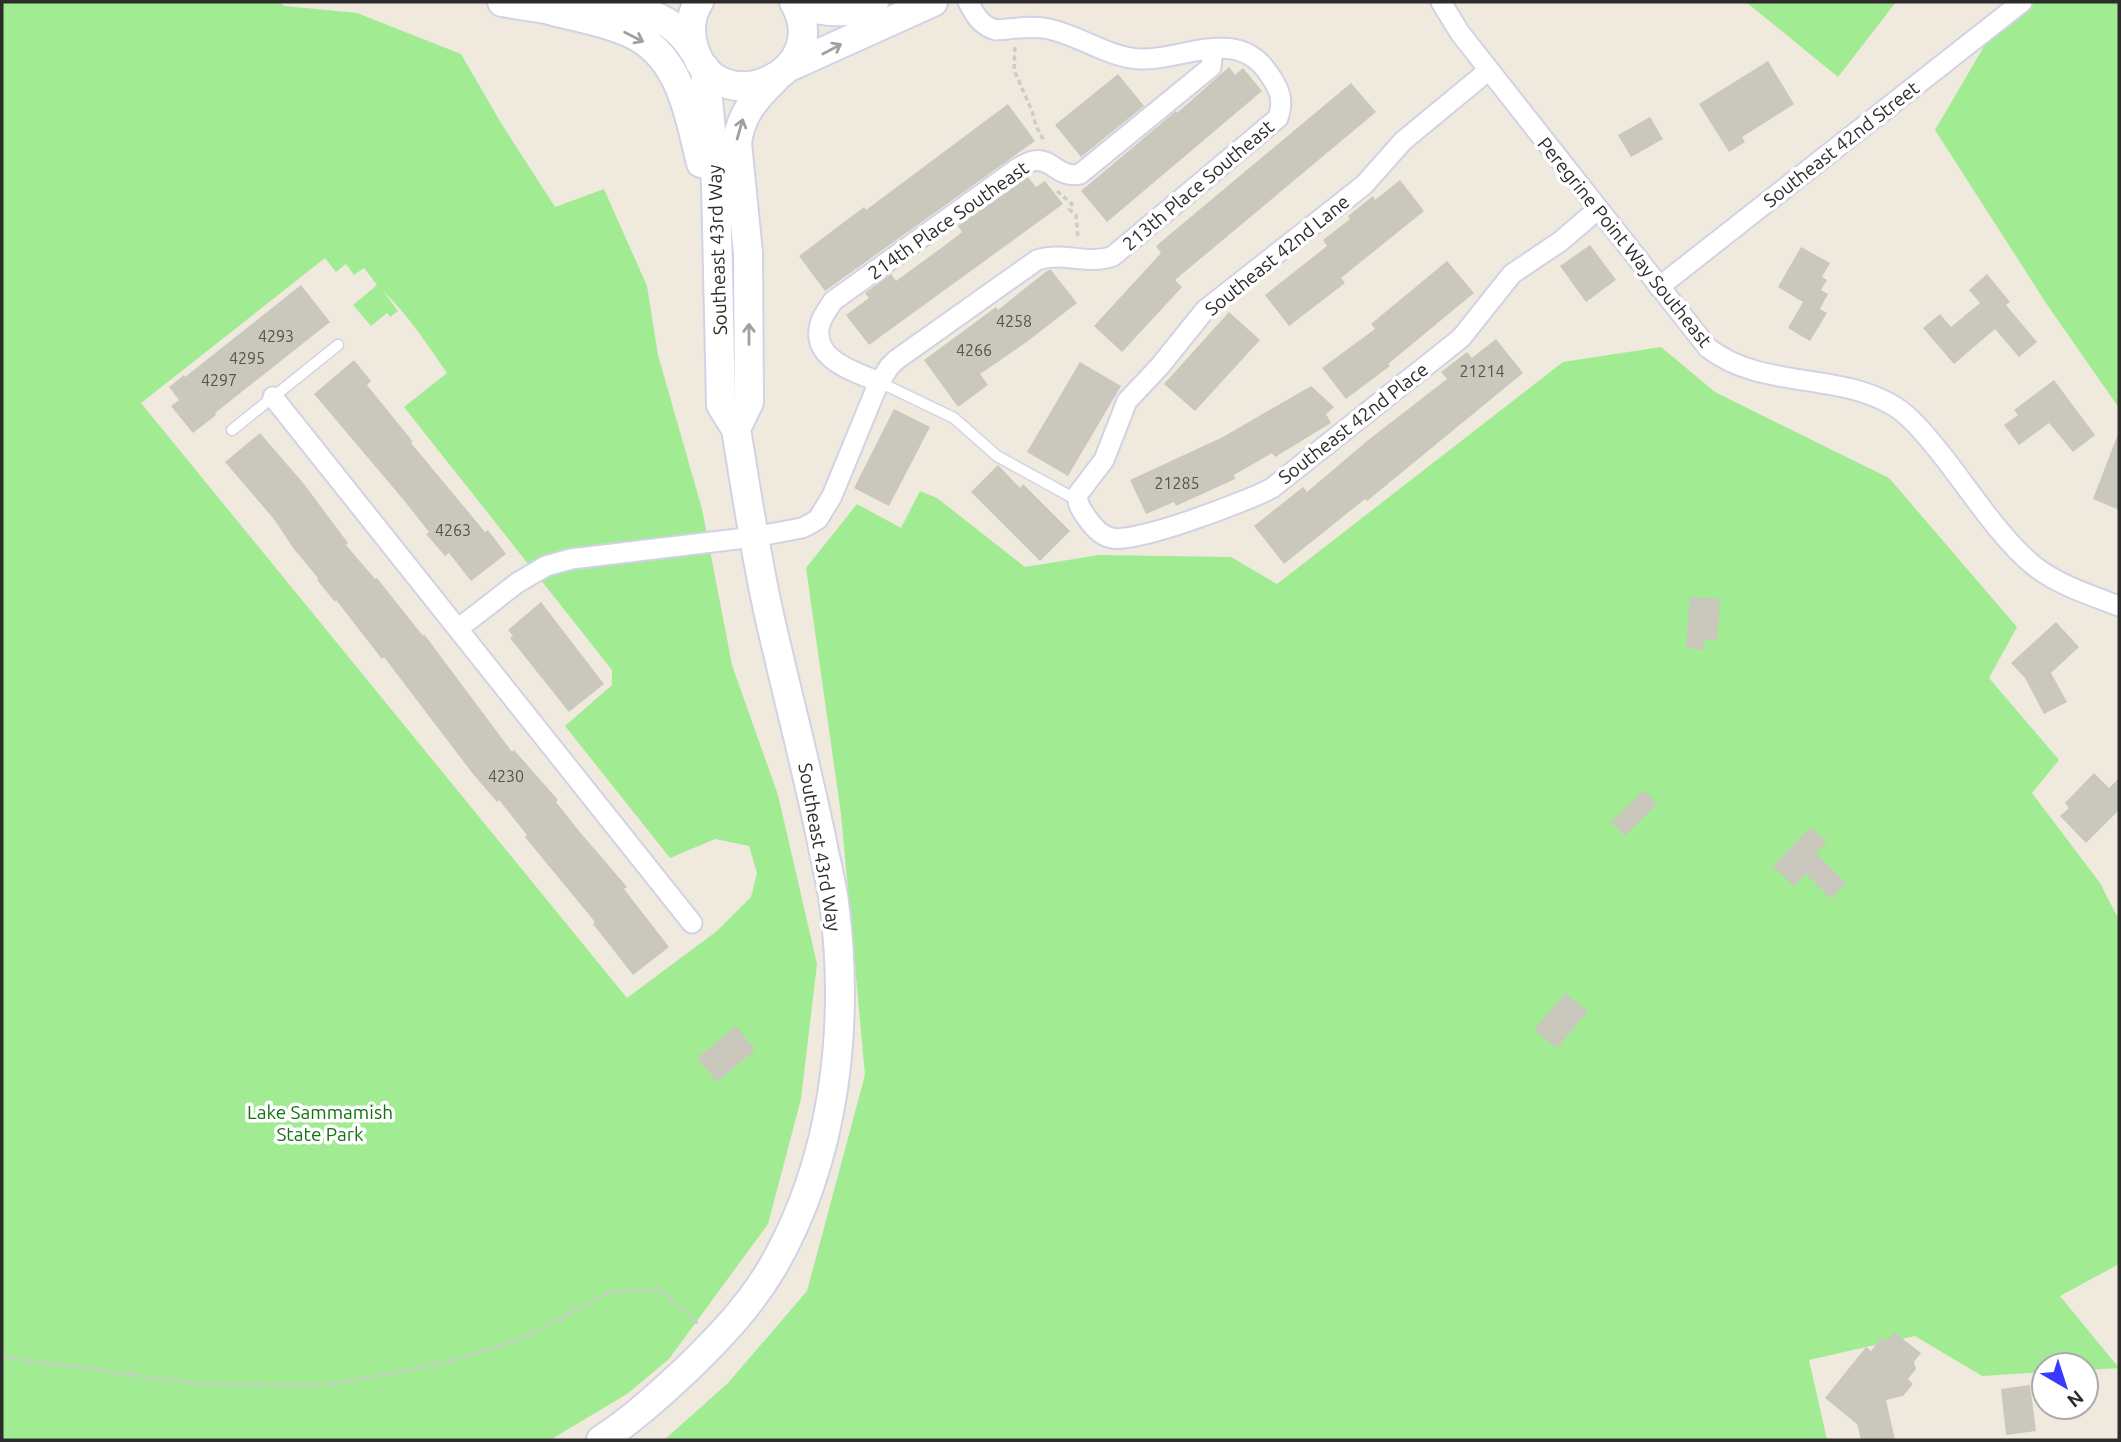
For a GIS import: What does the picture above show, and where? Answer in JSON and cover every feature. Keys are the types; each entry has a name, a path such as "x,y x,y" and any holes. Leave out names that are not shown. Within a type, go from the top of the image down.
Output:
{"main road":[{"path":"502,2 584,12 642,10 660,16 672,23 686,38 699,60 716,78 744,87 760,85 933,2"},
{"name":"Southeast 43rd Way","path":"601,1440 650,1404 716,1341 737,1318 771,1270 811,1185 834,1089 839,963 834,901 768,608 736,429 721,405 714,153 699,60 691,37 691,22 699,2"},
{"path":"795,3 837,13 874,2"},
{"path":"781,74 798,53 802,37 801,20 795,3"},
{"path":"546,9 639,37 665,62 685,101 716,220"},
{"name":"Southeast 43rd Way","path":"736,429 749,402 748,253 738,132 746,114 761,93 781,74"}],"street":[{"name":"213th Place Southeast","path":"754,537 802,528 818,519 832,496 879,382 896,360 1037,260 1068,256 1096,261 1113,257 1278,118 1282,97 1265,68 1247,54 1235,50 1213,49 1141,59 1105,51 1048,29 989,28 974,13 968,2"},
{"name":"Peregrine Point Way Southeast","path":"1441,2 1449,18 1489,70 1708,348 1741,368 1771,376 1839,386 1874,396 1894,406 1923,431 2015,548 2033,565 2054,579 2119,606"},
{"name":"Southeast 42nd Street","path":"1659,287 2022,2"},
{"name":"214th Place Southeast","path":"879,382 844,368 829,357 820,341 821,321 833,301 1017,168 1033,160 1047,162 1070,176 1080,174 1211,67 1213,49"},
{"name":"Southeast 42nd Lane","path":"1077,500 1077,494 1104,460 1127,401 1160,366 1205,310 1364,185 1403,141 1489,70"},
{"name":"Southeast 42nd Place","path":"1077,500 1098,532 1111,538 1122,539 1144,535 1262,494 1461,338 1512,275 1561,241 1598,209"},
{"path":"273,397 692,923"},
{"path":"459,628 517,583 546,566 571,559 754,537"}],"lane":[{"path":"232,430 338,345"},
{"path":"879,382 954,418 998,456 1077,500"}],"path":[{"path":"2,1357 208,1385 331,1385 447,1362 518,1340 608,1293 636,1289 660,1290 716,1341"}],"green space":[{"name":"Lake Sammamish State Park","path":"2,2 279,2 285,6 357,13 461,54 555,207 604,189 647,286 658,355 702,509 732,665 778,795 817,964 801,1099 768,1224 669,1359 627,1394 550,1440 2,1440","holes":["325,258 336,272 346,264 354,275 364,268 377,285 353,305 371,326 387,313 390,317 398,311 383,291 410,320 432,351 447,373 404,407 612,670 612,685 565,726 670,858 715,839 749,846 757,873 751,897 717,931 627,998 141,403"]},
{"path":"1746,2 1896,2 1838,77"},
{"path":"2010,2 2119,2 2119,408 2046,303 1935,130"},
{"path":"1661,347 1715,392 1889,478 2017,627 1989,678 2059,760 2032,793 2100,883 2119,920 2119,1264 2060,1296 2119,1368 2100,1369 2100,1351 2030,1351 2030,1373 1982,1376 1915,1336 1809,1360 1827,1440 664,1440 728,1383 807,1291 865,1075 841,814 806,568 857,504 901,528 920,491 937,498 1025,567 1099,555 1231,557 1277,584 1563,362"}],"building":[{"path":"1768,61 1794,104 1742,137 1745,142 1729,152 1699,104"},
{"path":"1229,67 1235,75 1243,68 1262,91 1107,222 1081,191"},
{"path":"1118,74 1144,106 1081,157 1055,125"},
{"path":"1351,83 1376,112 1175,280 1182,287 1122,352 1094,326 1161,253 1156,246"},
{"path":"1008,104 1035,141 825,291 799,256 864,207 866,210"},
{"path":"1650,117 1663,139 1631,157 1618,135"},
{"path":"1028,177 1036,187 1045,181 1063,204 869,345 846,315 869,298 865,293 891,274 896,281 962,232 958,226"},
{"path":"1400,180 1424,211 1341,278 1345,283 1289,326 1265,295 1327,246 1323,240 1350,219 1348,216 1373,196 1375,200"},
{"path":"1590,245 1616,280 1586,302 1560,266"},
{"path":"1801,247 1830,263 1822,277 1827,280 1821,290 1828,294 1820,309 1827,313 1810,341 1788,328 1803,302 1778,287"},
{"path":"1447,261 1474,293 1388,364 1390,366 1346,399 1322,368 1375,329 1371,324"},
{"path":"1051,270 1077,303 980,374 988,385 958,407 924,360 996,307 998,310"},
{"path":"1987,274 2010,302 2006,305 2037,342 2019,357 1995,329 1954,364 1923,328 1940,314 1951,327 1980,303 1969,290"},
{"path":"301,285 330,322 193,433 171,406 179,400 169,387"},
{"path":"1229,312 1260,340 1195,411 1164,384"},
{"path":"1496,339 1523,373 1367,501 1365,499 1284,564 1254,526 1303,487 1307,492 1447,379 1441,372 1467,352 1472,358"},
{"path":"354,360 371,381 367,385 413,442 411,443 506,554 471,581 449,553 445,556 426,534 429,532 402,498 314,394"},
{"path":"1080,362 1121,386 1068,476 1027,452"},
{"path":"2054,380 2095,435 2073,452 2049,423 2019,445 2004,425 2018,415 2014,410"},
{"path":"1311,386 1334,407 1326,414 1331,423 1275,457 1272,453 1234,475 1235,479 1176,506 1174,502 1146,514 1130,480 1223,437"},
{"path":"894,409 930,427 889,506 854,488"},
{"path":"260,433 304,484 348,543 346,545 375,579 377,578 423,636 424,634 512,752 514,750 558,800 556,802 627,887 624,889 669,947 633,975 593,924 595,922 525,837 527,835 499,800 497,802 473,774 384,657 382,659 317,580 273,518 225,462"},
{"path":"2119,434 2119,510 2093,499"},
{"path":"998,465 1020,488 1023,484 1070,531 1040,561 971,492"},
{"path":"1690,597 1720,599 1717,640 1705,639 1704,650 1686,648"},
{"path":"541,602 604,684 569,712 510,638 513,636 508,630"},
{"path":"2056,622 2079,647 2051,673 2067,702 2044,714 2025,678 2011,663"},
{"path":"2094,773 2109,788 2119,778 2119,810 2086,843 2060,816 2069,808 2065,803"},
{"path":"1644,790 1657,804 1625,836 1611,822"},
{"path":"1811,827 1827,842 1816,853 1846,883 1831,899 1806,874 1794,886 1773,866"},
{"path":"1565,993 1588,1011 1557,1048 1534,1030"},
{"path":"736,1026 755,1050 717,1082 697,1058"},
{"path":"1894,1332 1921,1353 1914,1362 1916,1369 1908,1379 1913,1384 1903,1396 1886,1400 1895,1440 1861,1440 1857,1424 1825,1398 1866,1347 1871,1351 1882,1337 1887,1341"},
{"path":"2030,1385 2030,1421 2035,1421 2036,1431 2006,1435 2001,1389"}]}
